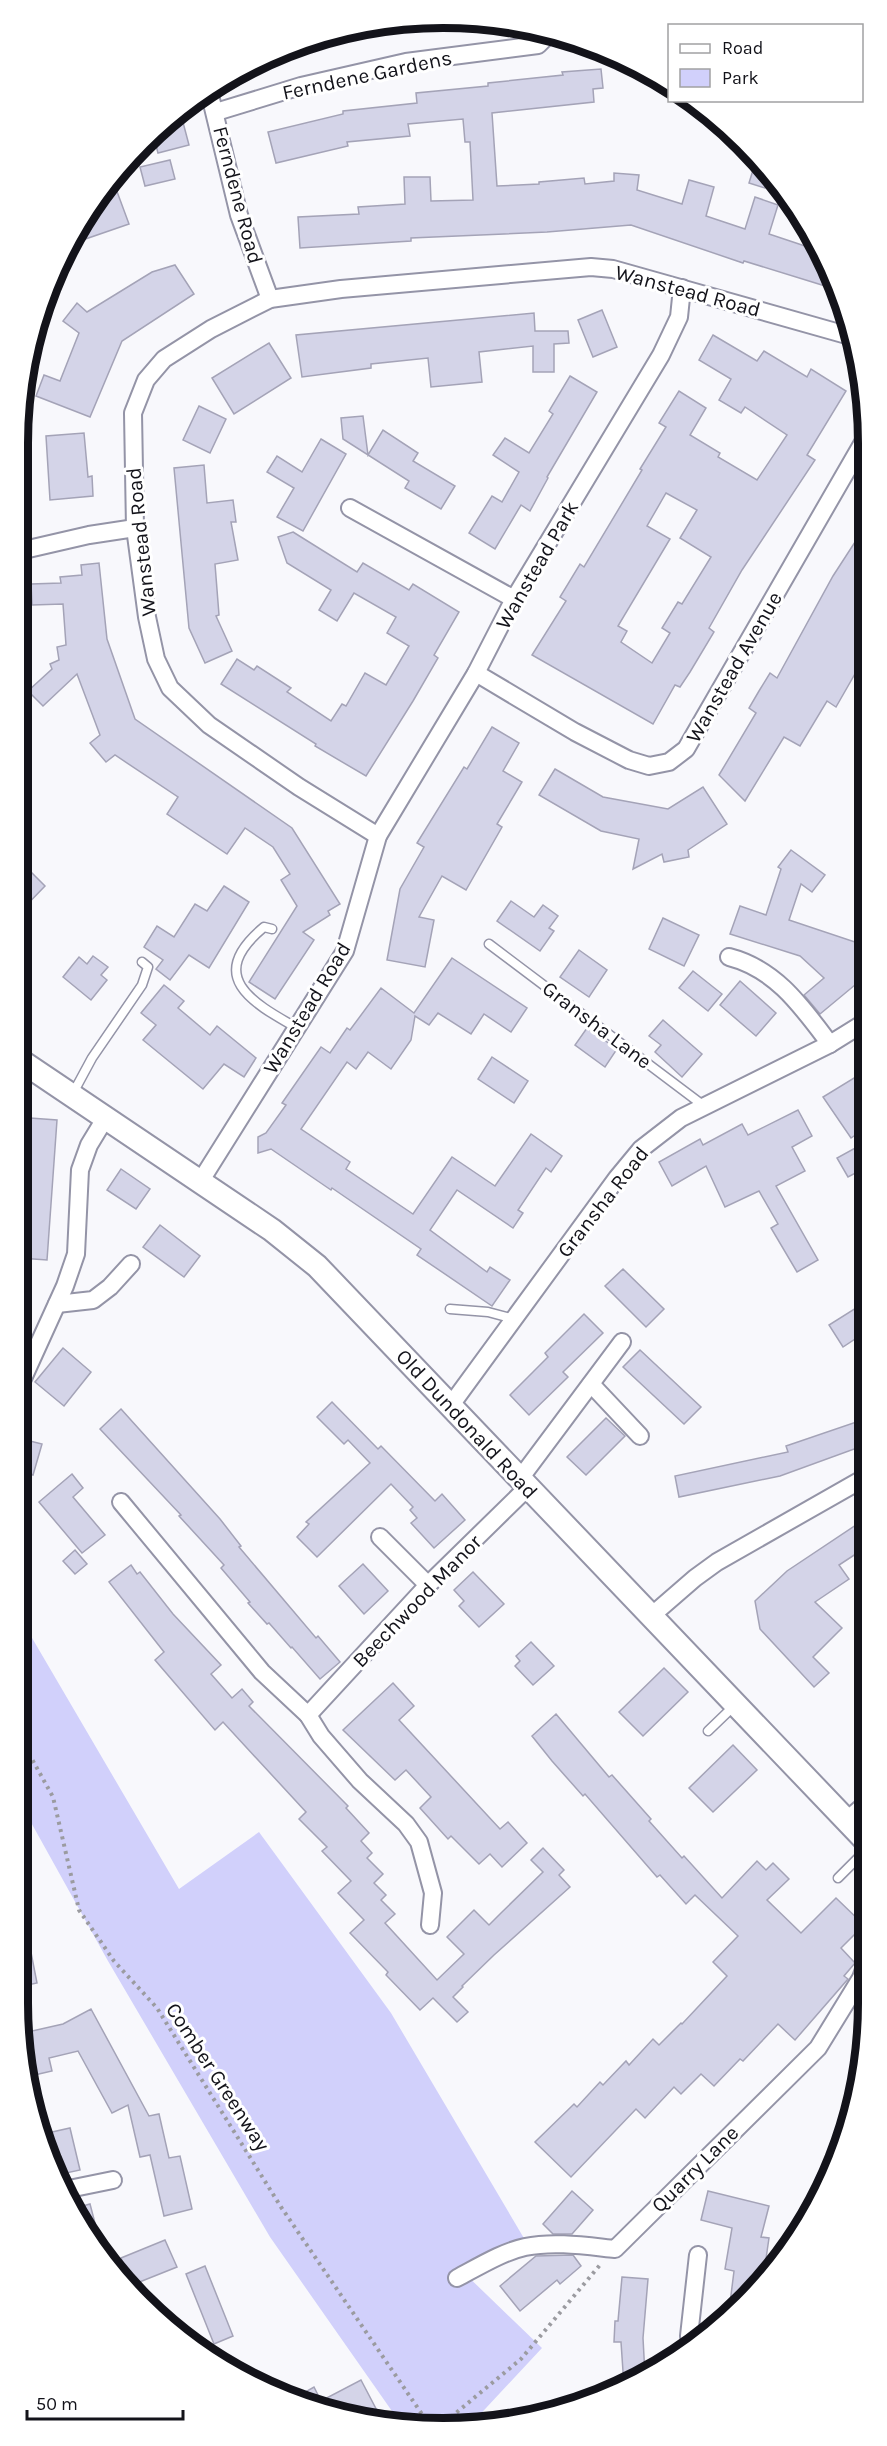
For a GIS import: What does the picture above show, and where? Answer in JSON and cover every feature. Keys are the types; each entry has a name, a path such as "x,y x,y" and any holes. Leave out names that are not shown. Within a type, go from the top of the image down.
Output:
{"street":[{"name":"Ferndene Gardens","path":"216,112 301,86 406,62 538,45 543,41"},
{"name":"Ferndene Road","path":"212,99 239,215 270,299"},
{"name":"Wanstead Road","path":"200,1182 345,951 378,836 299,787 209,725 170,688 156,659 147,617 135,528 133,413 146,380 164,359 211,329 270,299 340,289 591,267 613,268 843,334"},
{"name":"Wanstead Park","path":"378,836 476,673 514,599 661,355 679,317 682,288"},
{"name":"Wanstead Avenue","path":"476,673 575,732 629,760 649,766 669,762 686,749 858,453"},
{"path":"350,508 514,599"},
{"path":"28,549 89,535 135,528"},
{"path":"729,957 747,962 771,975 798,1002 830,1044"},
{"name":"Gransha Road","path":"452,1405 616,1178 641,1149 664,1129 704,1106 830,1044 858,1027"},
{"name":"Old Dundonald Road","path":"28,1066 273,1230 317,1266 452,1405 523,1484 858,1834"},
{"path":"28,1367 57,1304 76,1254 80,1170 88,1145 106,1118"},
{"path":"57,1304 93,1300 110,1287 131,1264"},
{"name":"Beechwood Manor","path":"308,1715 523,1484 622,1342"},
{"path":"591,1384 640,1436"},
{"path":"650,1617 717,1562 858,1482"},
{"path":"121,1502 262,1672 308,1715 321,1736 360,1781 406,1824 419,1842 433,1893 430,1925"},
{"path":"380,1537 428,1585"},
{"path":"846,1821 858,1810"},
{"name":"Quarry Lane","path":"615,2249 818,2048 858,1983"},
{"path":"72,2188 112,2180"},
{"path":"457,2278 491,2260 525,2247 564,2244 615,2249"},
{"path":"689,2337 698,2255"}],"lane":[{"path":"272,929 264,927 252,937 240,956 235,972 242,989 261,1008 297,1028"},
{"name":"Gransha Lane","path":"489,944 704,1106"},
{"path":"72,1095 92,1058 142,985 148,967 142,962"},
{"path":"450,1309 488,1312 514,1319"},
{"path":"708,1731 735,1705"},
{"path":"838,1878 858,1857"}],"path":[{"name":"Comber Greenway","path":"28,1752 53,1797 79,1910 114,1961 157,2008 281,2207 424,2417"},
{"path":"451,2418 521,2359 615,2249"}],"green space":[{"path":"28,1631 179,1889 259,1832 391,2013 525,2240 458,2267 542,2348 478,2416 444,2418 394,2415 270,2237 108,1961 28,1817"}],"building":[{"path":"601,69 603,88 593,89 594,102 492,113 497,186 539,184 539,182 584,178 585,184 614,181 614,173 639,175 637,190 682,204 689,180 714,187 706,216 745,229 755,197 778,205 769,234 808,246 828,287 744,261 743,263 631,225 547,232 411,238 411,241 300,248 298,217 359,214 358,207 405,204 404,177 430,177 431,201 473,200 470,142 465,142 463,119 408,124 410,136 347,142 348,146 276,163 268,132 343,114 343,111 417,103 416,93 488,86 488,83 563,75 562,72"},
{"path":"183,121 189,145 158,153 156,145"},
{"path":"170,160 175,179 145,186 140,167"},
{"path":"754,168 767,183 765,188 749,183"},
{"path":"116,189 129,224 82,240"},
{"path":"175,265 194,294 122,341 90,417 36,396 44,375 60,381 79,333 63,321 77,303 87,312 152,272"},
{"path":"602,310 617,347 593,357 578,320"},
{"path":"534,313 535,331 568,331 569,343 554,344 554,372 533,372 533,346 479,352 482,382 431,387 428,358 371,364 371,368 302,377 296,335"},
{"path":"713,335 757,361 764,351 807,377 811,369 846,391 807,455 815,460 742,570 709,628 714,632 680,687 675,685 653,724 532,655 566,601 560,597 580,564 584,567 666,427 659,423 679,391 706,408 690,435 720,453 718,457 757,480 787,435 745,407 741,413 719,400 731,379 699,360","holes":["666,493 697,510 680,538 711,557 682,604 678,602 662,628 670,633 652,663 621,642 627,631 618,626 670,539 647,526"]},
{"path":"269,343 291,378 234,414 212,378"},
{"path":"570,376 597,392 547,477 530,511 521,505 495,549 469,533 492,496 502,502 519,472 493,455 505,438 529,453 553,414 549,411"},
{"path":"199,406 226,419 210,453 183,440"},
{"path":"363,416 368,455 343,439 341,418"},
{"path":"383,430 418,453 413,461 455,486 441,509 405,488 409,481 368,455"},
{"path":"84,433 88,477 92,476 93,496 50,500 46,436"},
{"path":"321,439 346,454 303,531 277,517 294,488 267,472 277,456 302,472"},
{"path":"204,465 207,503 233,500 236,522 231,522 238,560 215,564 219,615 216,616 232,651 205,663 189,628 174,468"},
{"path":"293,532 357,572 363,563 409,590 413,584 459,612 434,655 438,658 366,776 315,746 316,744 221,684 237,659 254,670 257,666 291,688 287,692 331,721 342,704 346,706 365,673 386,685 409,646 387,633 396,617 354,593 337,621 319,610 331,590 287,563 278,537"},
{"path":"858,537 858,660 856,663 858,668 836,707 827,701 800,746 784,737 745,801 719,775 756,713 749,708 770,673 777,678 833,576"},
{"path":"99,563 107,639 135,719 292,828 340,904 328,911 330,915 303,932 314,940 275,999 249,982 297,906 281,880 290,874 273,847 245,828 227,854 167,814 178,797 115,755 106,762 90,743 100,735 77,674 43,706 28,691 52,669 50,664 59,660 57,647 66,645 63,604 32,605 31,584 61,583 60,577 82,575 81,565"},
{"path":"492,727 519,743 503,771 522,782 497,824 502,827 466,890 442,876 419,917 434,920 425,967 387,960 400,889 424,847 417,843 464,767 467,769"},
{"path":"555,769 603,797 668,809 703,787 727,824 688,850 689,857 664,862 662,854 633,869 639,839 601,831 539,795"},
{"path":"791,850 825,875 812,892 801,884 789,920 858,943 858,982 820,1014 804,995 824,978 800,956 730,934 740,906 766,915 781,869 778,867"},
{"path":"28,869 45,886 28,904"},
{"path":"224,886 249,902 209,968 189,955 170,980 156,969 163,960 144,947 157,926 174,937 195,904 207,911"},
{"path":"511,901 534,917 543,905 558,916 549,928 554,931 540,951 497,921"},
{"path":"663,918 699,935 684,966 649,949"},
{"path":"579,950 607,970 589,997 560,977"},
{"path":"93,956 108,967 101,975 107,980 91,1000 63,977 79,957 87,964"},
{"path":"452,958 527,1008 511,1032 484,1014 471,1034 438,1013 429,1025 415,1016 411,1040 391,1069 368,1052 356,1069 347,1062 301,1129 350,1162 346,1169 413,1214 452,1157 495,1186 531,1134 562,1156 551,1172 546,1168 518,1210 523,1213 513,1228 457,1190 430,1230 487,1272 490,1267 510,1280 492,1306 417,1255 421,1249 332,1188 331,1190 271,1149 258,1153 258,1137 266,1133 286,1105 282,1103 321,1047 330,1053 347,1028 350,1030 381,988 414,1013"},
{"path":"693,971 722,994 708,1011 679,988"},
{"path":"740,981 776,1013 756,1036 720,1005"},
{"path":"164,985 184,1001 178,1008 210,1035 217,1026 256,1058 244,1077 224,1064 203,1089 143,1040 156,1025 141,1013"},
{"path":"663,1020 702,1054 682,1077 655,1052 661,1045 649,1036"},
{"path":"587,1028 617,1049 605,1067 575,1045"},
{"path":"492,1057 528,1081 514,1103 478,1079"},
{"path":"858,1076 858,1133 851,1138 823,1097"},
{"path":"798,1110 812,1136 792,1147 805,1171 776,1186 818,1260 797,1272 771,1228 778,1224 759,1191 725,1207 706,1166 672,1186 659,1162 700,1139 703,1145 742,1124 748,1135"},
{"path":"30,1118 57,1120 47,1260 28,1259"},
{"path":"857,1147 858,1172 848,1177 837,1158"},
{"path":"121,1169 150,1189 136,1209 107,1190"},
{"path":"160,1225 200,1256 184,1277 143,1247"},
{"path":"623,1269 664,1309 646,1327 605,1286"},
{"path":"858,1307 858,1337 843,1347 829,1325"},
{"path":"584,1314 603,1333 563,1372 568,1377 529,1415 510,1395 548,1357 545,1353"},
{"path":"63,1348 91,1372 64,1406 35,1382"},
{"path":"640,1350 701,1407 684,1424 623,1367"},
{"path":"332,1402 378,1449 381,1446 435,1501 442,1494 465,1520 434,1548 411,1523 417,1518 410,1510 413,1507 391,1484 317,1557 297,1537 309,1524 306,1522 370,1463 348,1440 344,1444 317,1417"},
{"path":"121,1409 220,1519 241,1546 239,1547 316,1638 318,1636 340,1662 320,1679 248,1603 250,1602 221,1568 224,1565 179,1516 181,1515 100,1429"},
{"path":"606,1418 625,1436 586,1475 567,1457"},
{"path":"858,1421 858,1448 780,1476 679,1497 675,1476 788,1452 786,1446"},
{"path":"28,1440 42,1444 33,1475 28,1474"},
{"path":"72,1474 83,1488 73,1497 105,1535 82,1553 39,1502"},
{"path":"858,1524 858,1553 839,1565 849,1579 815,1602 842,1628 813,1657 829,1673 814,1687 760,1629 755,1601 787,1571"},
{"path":"75,1550 87,1564 75,1574 63,1561"},
{"path":"363,1564 388,1591 364,1614 339,1586"},
{"path":"131,1565 137,1574 140,1572 173,1614 221,1665 211,1674 232,1698 242,1689 253,1702 249,1706 348,1806 346,1808 369,1833 361,1841 372,1853 367,1858 383,1874 374,1883 386,1895 381,1900 395,1914 385,1923 437,1980 464,1954 447,1937 474,1910 489,1925 543,1872 531,1860 543,1848 564,1870 559,1875 570,1887 494,1955 453,1997 468,2012 457,2022 433,1998 420,2010 386,1975 388,1972 350,1933 364,1920 338,1893 351,1881 322,1851 327,1847 299,1819 306,1812 223,1722 215,1730 155,1660 164,1652 109,1582"},
{"path":"473,1572 504,1604 479,1627 459,1606 464,1601 454,1590"},
{"path":"531,1642 554,1666 533,1685 515,1666 520,1661 516,1656"},
{"path":"664,1668 688,1692 643,1736 619,1712"},
{"path":"393,1683 414,1706 399,1720 500,1829 508,1822 527,1843 502,1867 490,1854 479,1864 451,1836 448,1839 420,1808 431,1797 406,1770 395,1780 343,1730"},
{"path":"556,1714 609,1777 612,1775 651,1819 649,1821 682,1858 684,1856 722,1898 757,1861 766,1870 773,1863 789,1879 767,1900 801,1933 836,1898 858,1919 858,1931 841,1948 855,1963 844,1976 848,1979 795,2040 778,2024 743,2061 740,2059 714,2086 701,2074 681,2094 674,2087 645,2118 636,2109 571,2177 535,2142 574,2104 577,2107 600,2082 603,2085 626,2061 629,2065 653,2039 659,2045 682,2024 727,1976 713,1962 738,1936 695,1895 686,1904 660,1875 657,1877 532,1736"},
{"path":"733,1745 757,1770 713,1812 689,1788"},
{"path":"28,1937 37,1983 28,1985"},
{"path":"91,2009 149,2116 159,2114 169,2158 180,2156 192,2209 164,2216 150,2155 140,2157 128,2105 112,2113 78,2051 49,2058 52,2071 35,2075 29,2032 63,2024"},
{"path":"70,2128 80,2170 65,2173 50,2132"},
{"path":"572,2191 593,2210 572,2234 553,2234 543,2224"},
{"path":"708,2191 769,2206 761,2237 769,2238 765,2265 730,2303 734,2271 725,2269 732,2228 701,2220"},
{"path":"90,2204 97,2232 84,2210 82,2206"},
{"path":"165,2240 177,2267 137,2283 126,2269 121,2258"},
{"path":"573,2255 581,2266 560,2284 557,2280 520,2311 500,2286 536,2256"},
{"path":"205,2266 233,2336 214,2344 186,2274"},
{"path":"622,2277 648,2279 643,2338 644,2366 623,2377 621,2342 614,2342 615,2321 618,2321"},
{"path":"361,2380 378,2412 363,2410 324,2399"},
{"path":"314,2387 319,2398 304,2393"}]}
